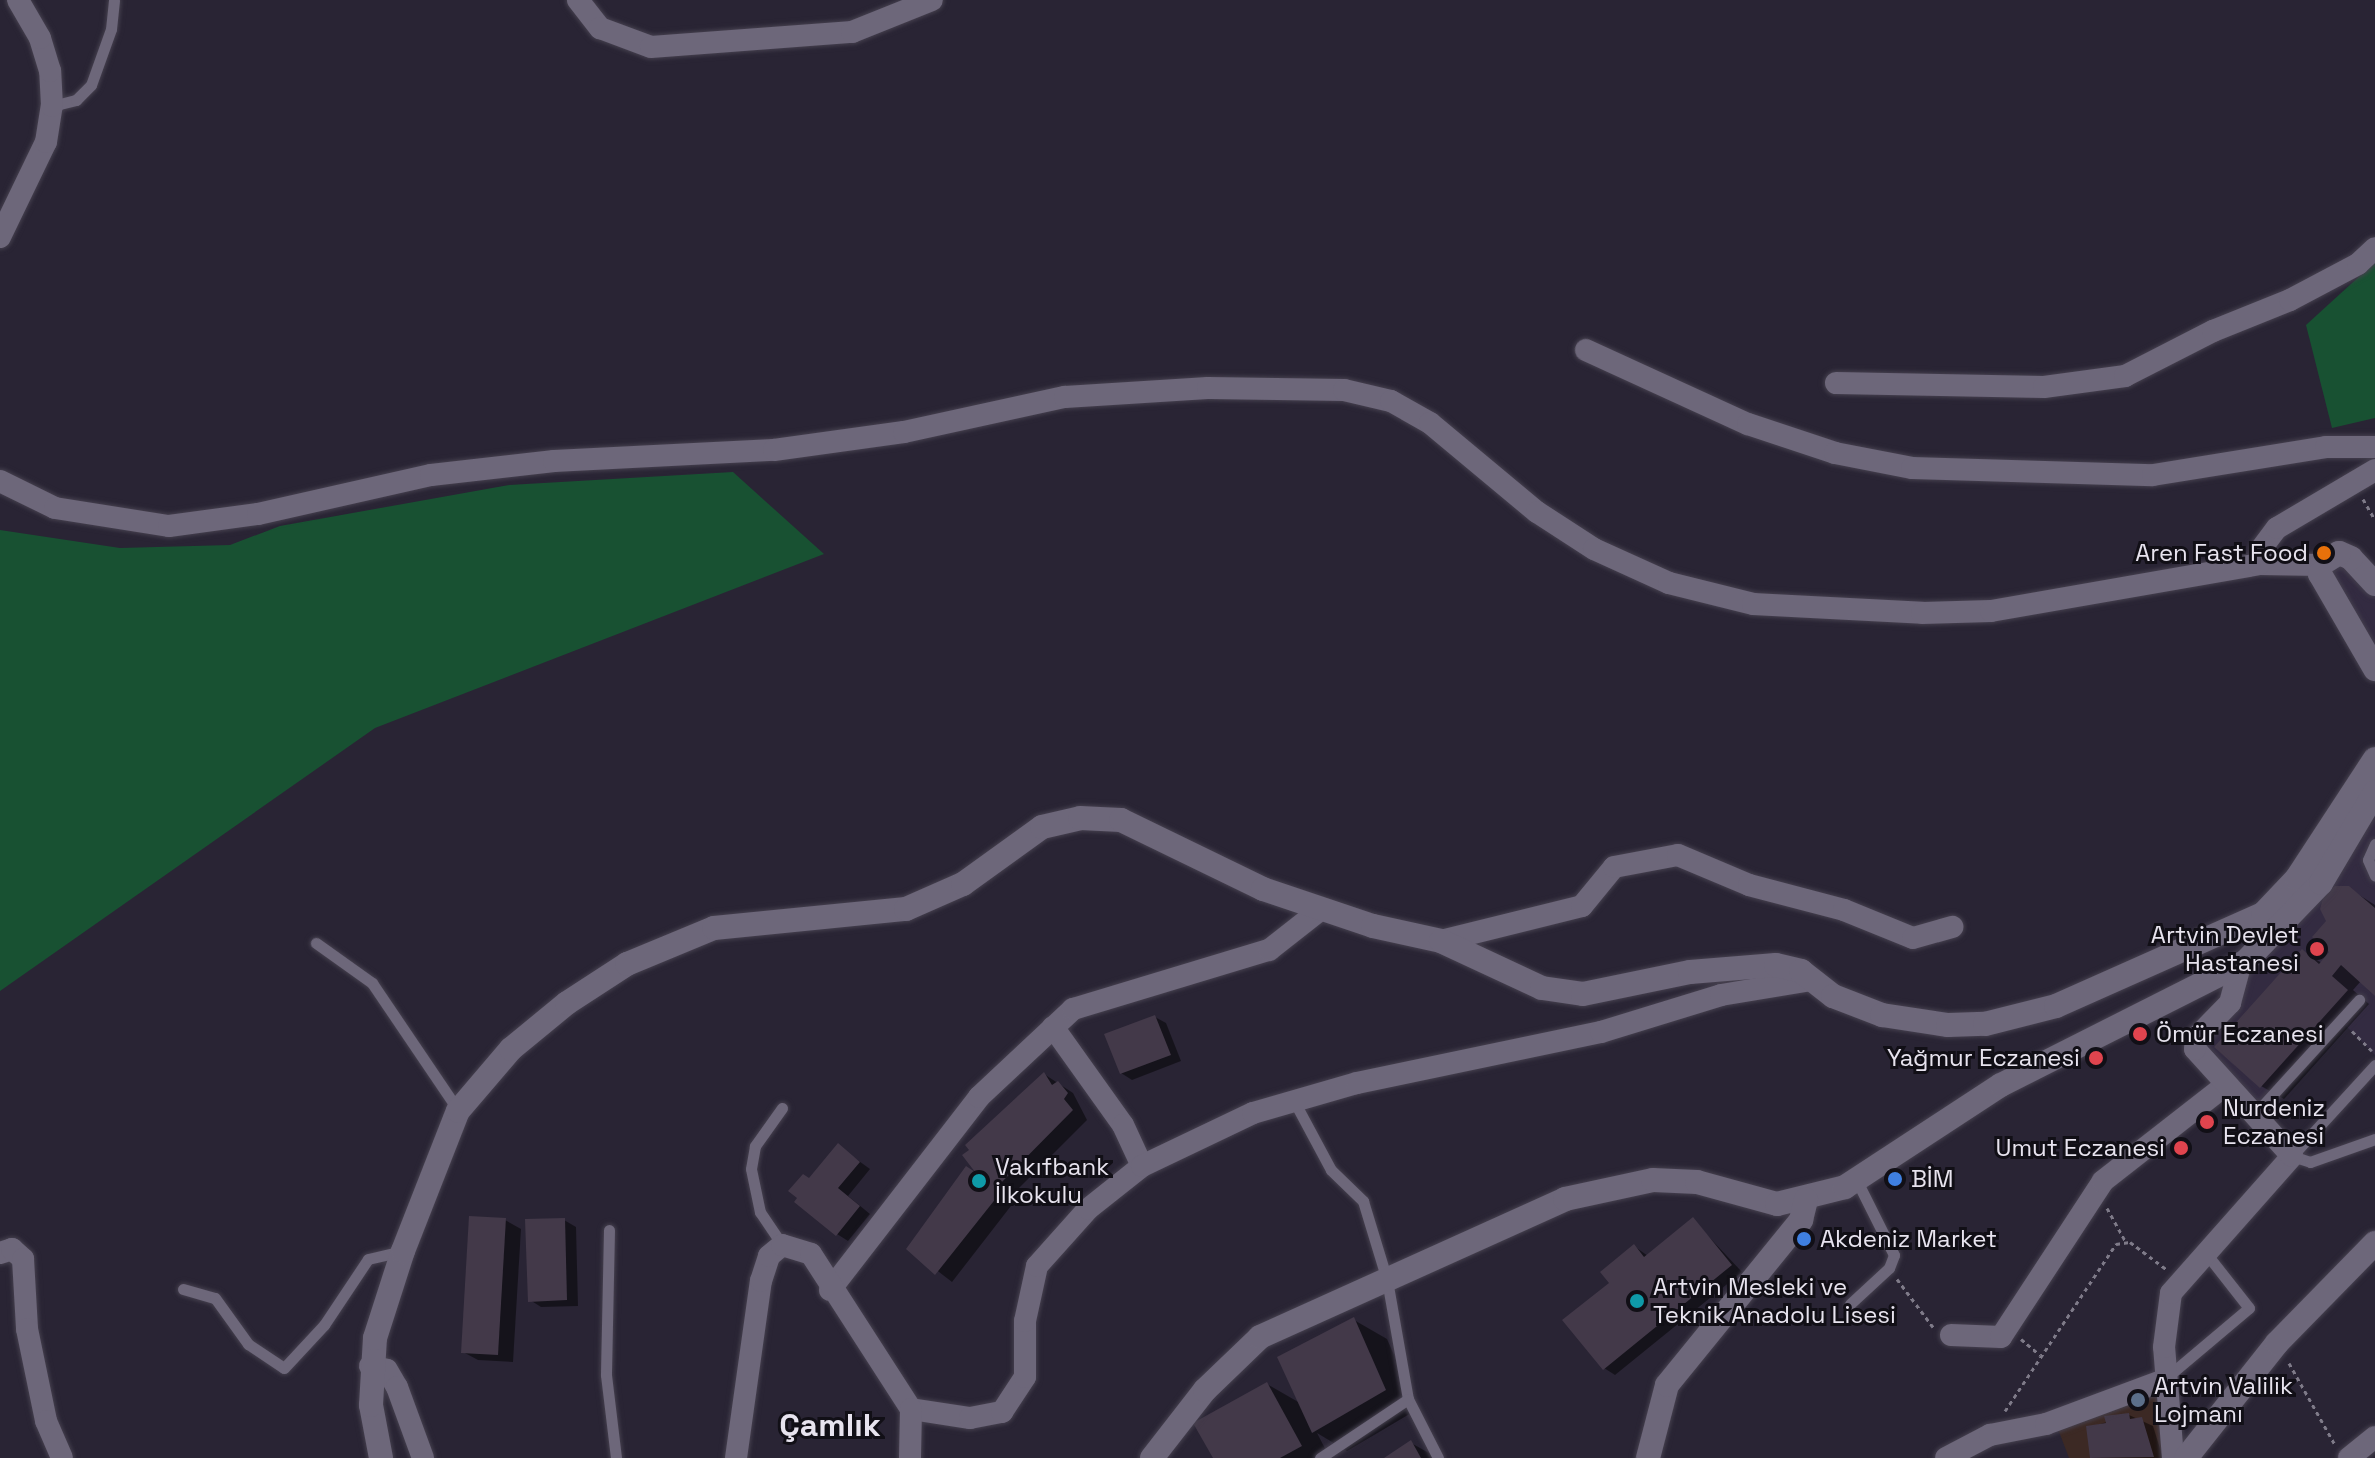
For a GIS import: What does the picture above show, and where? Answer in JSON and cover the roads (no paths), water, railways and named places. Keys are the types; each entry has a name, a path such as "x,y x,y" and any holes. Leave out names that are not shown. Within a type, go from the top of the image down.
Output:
{"street":[{"path":"0,237 46,142 52,106 50,71 40,38 18,0"},
{"path":"578,0 600,28 651,47 852,32 932,0"},
{"path":"1836,383 2044,387 2125,376 2213,331 2290,300 2358,264 2375,248"},
{"path":"1586,350 1748,424 1835,453 1912,468 2153,475 2326,447 2375,447"},
{"path":"0,481 55,508 169,526 258,514 458,471 774,450 904,432 1022,404 1106,392 1344,390 1391,401 1430,423 1537,512 1594,549 1669,583 1753,604 1922,613 1991,611 2259,564 2320,565 2339,553 2351,558 2375,584"},
{"path":"2259,564 2261,549 2277,528 2375,470"},
{"path":"2320,565 2327,587 2375,669"},
{"path":"381,1458 371,1405 370,1366 403,1251 458,1111 511,1049 627,964 714,928 906,909 963,884 1027,837 1061,820 1134,825 1263,889 1320,910 1441,941 1521,980 1565,993 1761,965 1789,967 1856,1006 1915,1022 1985,1024 2056,1006 2263,914 2297,878 2375,759"},
{"path":"1152,1458 1205,1390 1260,1337 1565,1199 1624,1183 1676,1180 1777,1204 1806,1200 1857,1181 2001,1085 2240,965 2274,937 2321,883 2375,792"},
{"path":"1441,941 1582,906 1614,867 1678,855 1749,885 1844,910 1913,938 1952,927"},
{"path":"830,1290 979,1097 1073,1009 1269,950 1320,910"},
{"path":"2173,1458 2164,1380 2167,1305 2179,1280 2292,1156 2226,1085 2195,1043 2230,1003 2240,965"},
{"path":"911,1409 970,1418 1002,1412 1025,1377 1025,1321 1037,1266 1088,1209 1142,1166 1253,1113 1601,1032 1721,995 1812,980"},
{"path":"1053,1027 1123,1125 1142,1166"},
{"path":"1951,1335 1994,1339 2009,1329 2097,1189 2114,1169 2226,1085"},
{"path":"1648,1458 1667,1385 1801,1220 1806,1200"},
{"path":"2186,1458 2277,1343 2375,1243"},
{"path":"736,1458 761,1281 769,1256 782,1245 811,1254 830,1290 911,1409 910,1458"},
{"path":"0,1253 12,1249 23,1259 27,1329 46,1421 62,1458"},
{"path":"370,1366 387,1370 397,1387 423,1458"},
{"path":"1946,1458 2002,1430 2046,1424 2164,1380"},
{"path":"2342,1452 2375,1437"}],"lane":[{"path":"52,106 76,100 91,85 111,29 114,0"},
{"path":"2375,844 2368,860 2375,876"},
{"path":"316,943 372,983 458,1111"},
{"path":"2254,1115 2359,1000"},
{"path":"2375,1065 2292,1156 2310,1162 2375,1139"},
{"path":"1294,1101 1331,1170 1363,1201 1387,1280 1408,1399 1438,1458"},
{"path":"782,1108 755,1146 751,1169 760,1212 782,1245"},
{"path":"1850,1304 1889,1268 1893,1248 1857,1181"},
{"path":"609,1230 606,1375 616,1458"},
{"path":"183,1289 215,1298 248,1344 284,1368 324,1325 368,1259 403,1251"},
{"path":"2164,1380 2249,1308 2205,1252"},
{"path":"1320,1458 1408,1399"}],"place":[{"name":"Aren Fast Food","path":"2324,553"},
{"name":"Artvin Devlet Hastanesi","path":"2317,949"},
{"name":"Ömür Eczanesi","path":"2140,1034"},
{"name":"Yağmur Eczanesi","path":"2096,1058"},
{"name":"Nurdeniz Eczanesi","path":"2207,1122"},
{"name":"Umut Eczanesi","path":"2181,1148"},
{"name":"BİM","path":"1895,1179"},
{"name":"Vakıfbank İlkokulu","path":"979,1181"},
{"name":"Akdeniz Market","path":"1804,1239"},
{"name":"Artvin Mesleki ve Teknik Anadolu Lisesi","path":"1637,1301"},
{"name":"Artvin Valilik Lojmanı","path":"2138,1400"}],"district":[{"name":"Çamlık","path":"830,1425"}]}
